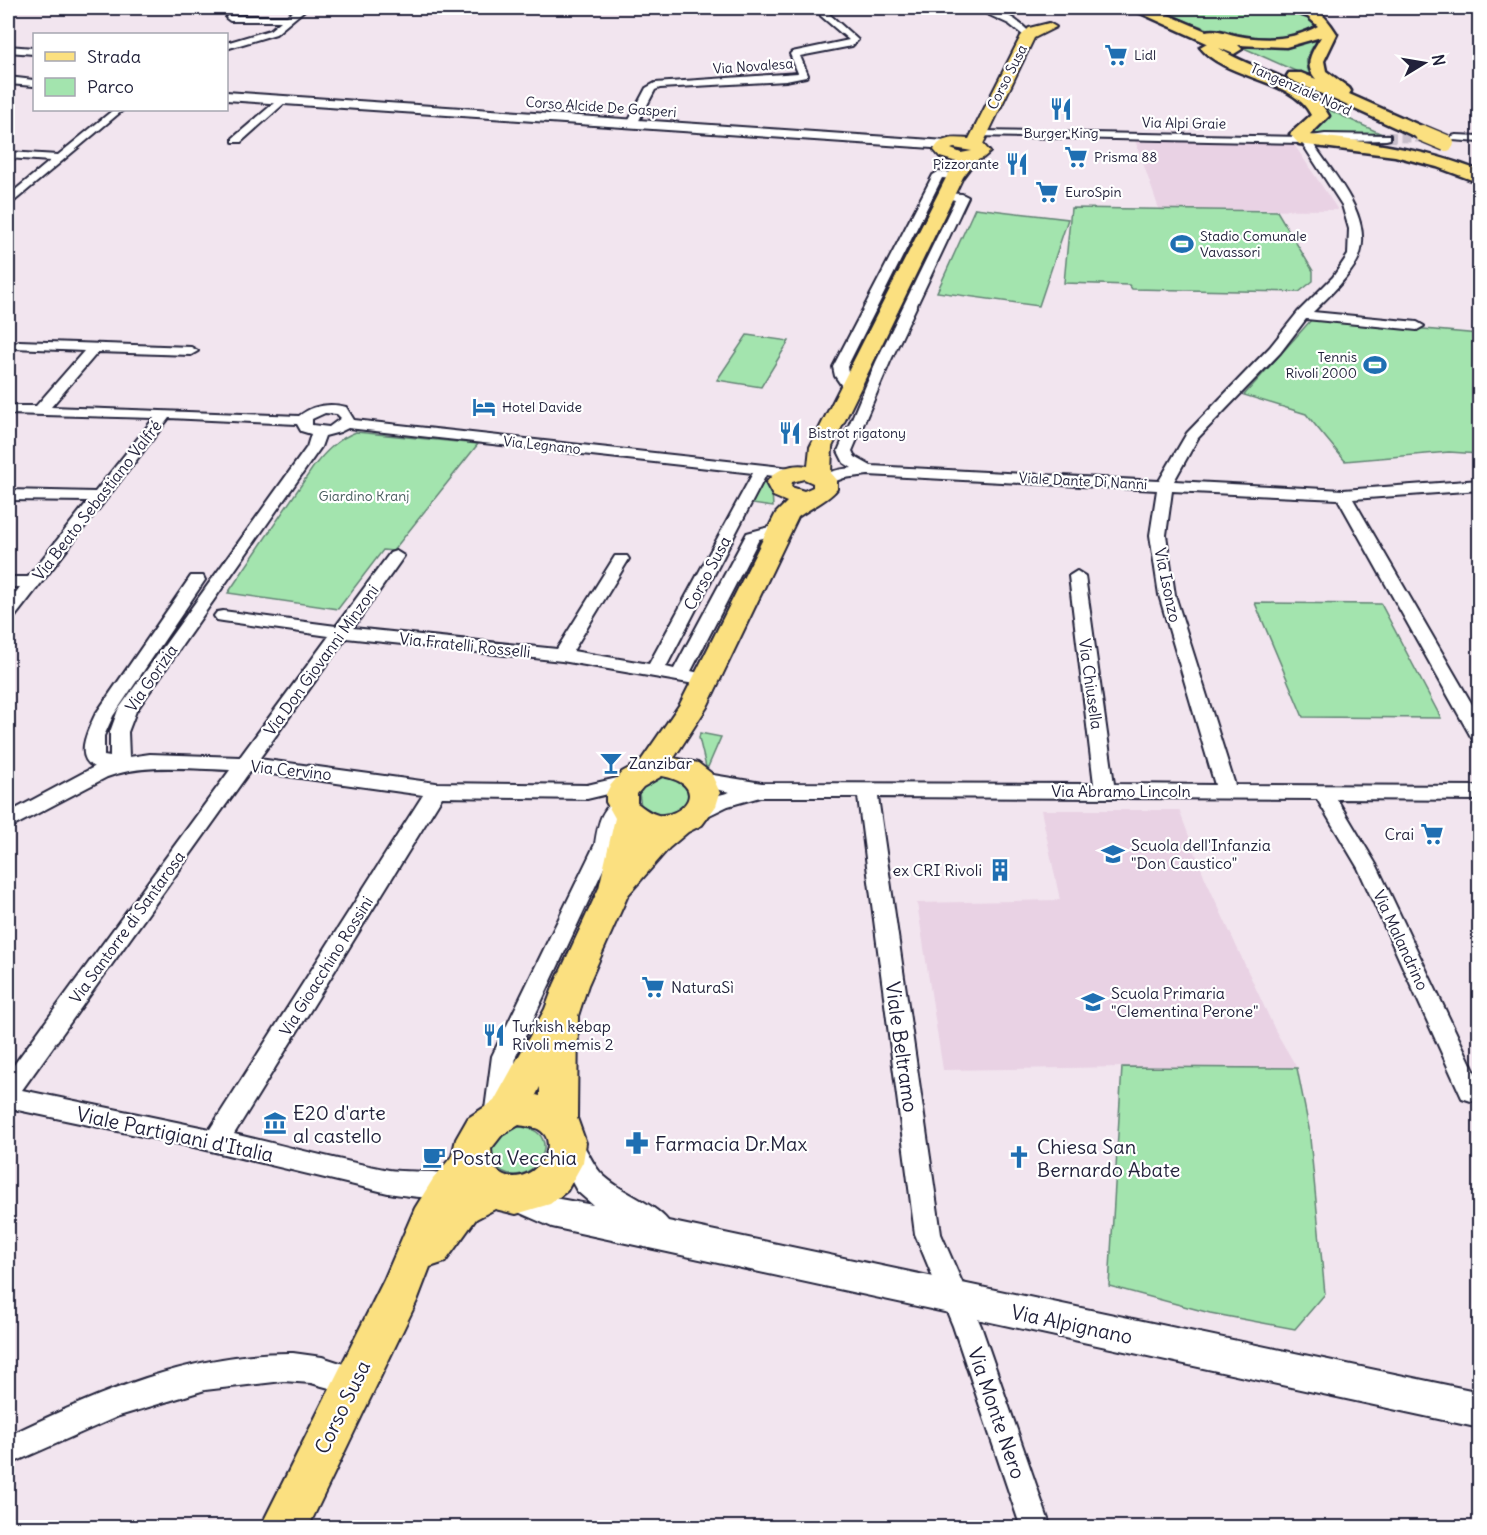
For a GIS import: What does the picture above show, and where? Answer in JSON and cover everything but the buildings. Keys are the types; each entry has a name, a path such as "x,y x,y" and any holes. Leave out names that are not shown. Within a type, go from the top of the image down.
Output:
{"highway":[{"name":"Tangenziale Nord","path":"1123,8 1408,135 1451,140 1479,158"},
{"name":"Tangenziale Nord","path":"1144,8 1479,170"},
{"path":"1144,8 1216,36 1242,41 1299,40 1315,36 1326,28"},
{"path":"1295,8 1324,20 1329,34 1314,63 1321,76 1336,87 1387,113 1408,135"},
{"path":"1208,47 1231,63 1298,93 1314,105 1320,116 1299,134 1305,140 1395,151 1443,163 1479,178"}],"main road":[{"name":"Corso Susa","path":"696,777 693,678 793,489 832,441 850,389 887,333 890,286 916,253 954,196 955,176 964,145 1046,24"},
{"name":"Corso Susa","path":"615,888 616,868 628,832 631,795 693,706"},
{"path":"672,766 696,777 705,789 705,799 701,808 685,820 652,825 631,795 672,766"},
{"name":"Corso Susa","path":"502,1114 560,987 615,888 658,840 685,820"},
{"name":"Corso Susa","path":"560,987 562,1134"},
{"path":"529,1109 540,1111 562,1134 566,1160 549,1183 535,1191 481,1184 470,1155 476,1136 502,1114 529,1109"},
{"name":"Corso Susa","path":"283,1527 402,1287 481,1184"}],"street":[{"path":"228,45 273,32 303,8"},
{"name":"Via Novalesa","path":"632,124 651,88 658,85 786,78 803,75 795,54 849,44 854,40 824,14 822,8"},
{"path":"980,8 1013,22 1046,24"},
{"path":"230,18 290,19"},
{"path":"8,49 33,51"},
{"path":"8,81 33,83"},
{"name":"Corso Alcide De Gasperi","path":"228,96 917,144 964,145"},
{"path":"237,140 283,100"},
{"path":"8,201 117,111"},
{"name":"Via Alpi Graie","path":"964,145 1305,140 1325,137 1408,135"},
{"path":"1451,140 1479,138"},
{"name":"Via Isonzo","path":"1227,792 1167,595 1158,535 1164,486 1177,458 1192,436 1275,350 1346,268 1354,255 1356,243 1348,205 1305,140"},
{"path":"8,155 60,158"},
{"name":"Corso Susa","path":"832,441 887,333 916,253 938,174 955,176"},
{"name":"Corso Susa","path":"850,389 842,376 840,367 890,286"},
{"path":"1303,315 1417,326"},
{"path":"19,345 191,351"},
{"path":"41,410 94,348"},
{"path":"8,410 303,420 314,412 332,409 346,414 348,418 346,423 335,430 319,432 306,428 303,420"},
{"name":"Via Beato Sebastiano Valfré","path":"8,614 165,414"},
{"name":"Via Legnano","path":"346,423 738,468 793,489"},
{"name":"Via Gorizia","path":"197,580 104,715 94,736 94,759 120,765 119,732 127,710 314,447 319,432"},
{"path":"832,441 845,451 846,456 854,464 868,470"},
{"name":"Via Legnano","path":"738,468 793,489"},
{"name":"Viale Dante Di Nanni","path":"793,489 841,474 868,470 1343,495 1479,485"},
{"name":"Corso Susa","path":"655,670 793,489"},
{"path":"8,495 98,497"},
{"path":"1343,495 1479,735"},
{"name":"Via Don Giovanni Minzoni","path":"246,764 396,556"},
{"path":"562,655 621,559"},
{"name":"Via Chiusella","path":"1077,576 1105,791"},
{"path":"8,582 32,582"},
{"name":"Via Fratelli Rosselli","path":"223,616 340,632 562,655 693,678"},
{"name":"Via Cervino","path":"8,822 100,772 120,765 150,761 246,764 436,790 587,792 603,799 631,795"},
{"name":"Via Santorre di Santarosa","path":"8,1091 246,764"},
{"name":"Via Abramo Lincoln","path":"696,777 762,790 1479,793"},
{"name":"Via Gioacchino Rossini","path":"216,1141 436,790"},
{"name":"Via Abramo Lincoln","path":"685,820 723,801 762,790"},
{"name":"Viale Beltramo","path":"867,790 928,1234 957,1299"},
{"name":"Via Malandrino","path":"1323,792 1332,813 1367,866 1471,1091"},
{"name":"Corso Susa","path":"502,1114 504,1056 560,987 605,844 609,819 631,795"},
{"name":"Viale Partigiani d'Italia","path":"8,1098 216,1141 388,1181 416,1185 481,1184"},
{"name":"Via Alpignano","path":"562,1134 588,1180 605,1196 665,1235"},
{"name":"Via Alpignano","path":"481,1184 552,1212 1479,1410"},
{"name":"Via Monte Nero","path":"957,1299 1036,1527"},
{"path":"8,1451 109,1403 157,1387 207,1376 278,1367 310,1369 355,1381"}],"shaded area":[{"path":"1135,140 1293,143 1338,210 1159,209"},
{"path":"1041,810 1179,810 1205,878 1275,1030 1297,1068 1122,1067 943,1070 917,903 1060,900"}],"green space":[{"path":"1156,8 1284,8 1301,13 1317,22 1316,27 1297,36 1277,40 1256,40 1215,31"},
{"path":"1317,40 1307,58 1308,71 1311,76 1309,77 1228,41 1298,43"},
{"path":"1327,109 1384,135 1304,134 1326,120"},
{"path":"975,208 1068,219 1039,306 937,292"},
{"name":"Stadio Comunale Vavassori","path":"1071,208 1277,211 1313,271 1313,281 1299,292 1132,289 1129,285 1064,283"},
{"name":"Tennis Rivoli 2000","path":"1312,319 1479,334 1479,454 1449,452 1345,461 1306,414 1244,395"},
{"path":"747,335 789,341 761,387 717,380"},
{"name":"Giardino Kranj","path":"356,432 478,444 393,551 383,550 338,609 228,593 314,466 333,446"},
{"path":"763,481 772,491 773,507 752,504"},
{"path":"1255,603 1381,604 1441,718 1303,717"},
{"path":"700,733 721,737 708,767 706,767 699,738"},
{"path":"674,777 693,789 689,807 658,814 641,806 639,793 641,789 657,778"},
{"path":"1122,1067 1297,1068 1309,1128 1325,1294 1295,1329 1210,1313 1109,1286"},
{"path":"518,1127 534,1131 542,1139 544,1150 539,1161 531,1170 519,1175 506,1173 493,1163 492,1156 497,1139"}],"tunnel":[{"path":"1386,137 1440,138"}],"place":[{"name":"Lidl","path":"1116,55"},
{"name":"Burger King","path":"1061,109"},
{"name":"Prisma 88","path":"1076,157"},
{"name":"Pizzorante","path":"1017,164"},
{"name":"EuroSpin","path":"1047,192"},
{"name":"Stadio Comunale Vavassori","path":"1182,244"},
{"name":"Tennis Rivoli 2000","path":"1375,365"},
{"name":"Hotel Davide","path":"484,407"},
{"name":"Bistrot rigatony","path":"790,433"},
{"name":"Zanzibar","path":"611,763"},
{"name":"Crai","path":"1432,834"},
{"name":"Scuola dell'Infanzia \"Don Caustico\"","path":"1113,854"},
{"name":"ex CRI Rivoli","path":"1000,870"},
{"name":"NaturaSì","path":"653,987"},
{"name":"Scuola Primaria \"Clementina Perone\"","path":"1093,1002"},
{"name":"Turkish kebap Rivoli memis 2","path":"494,1035"},
{"name":"E20 d'arte al castello","path":"275,1123"},
{"name":"Farmacia Dr.Max","path":"637,1143"},
{"name":"Posta Vecchia","path":"434,1157"},
{"name":"Chiesa San Bernardo Abate","path":"1019,1157"}]}
